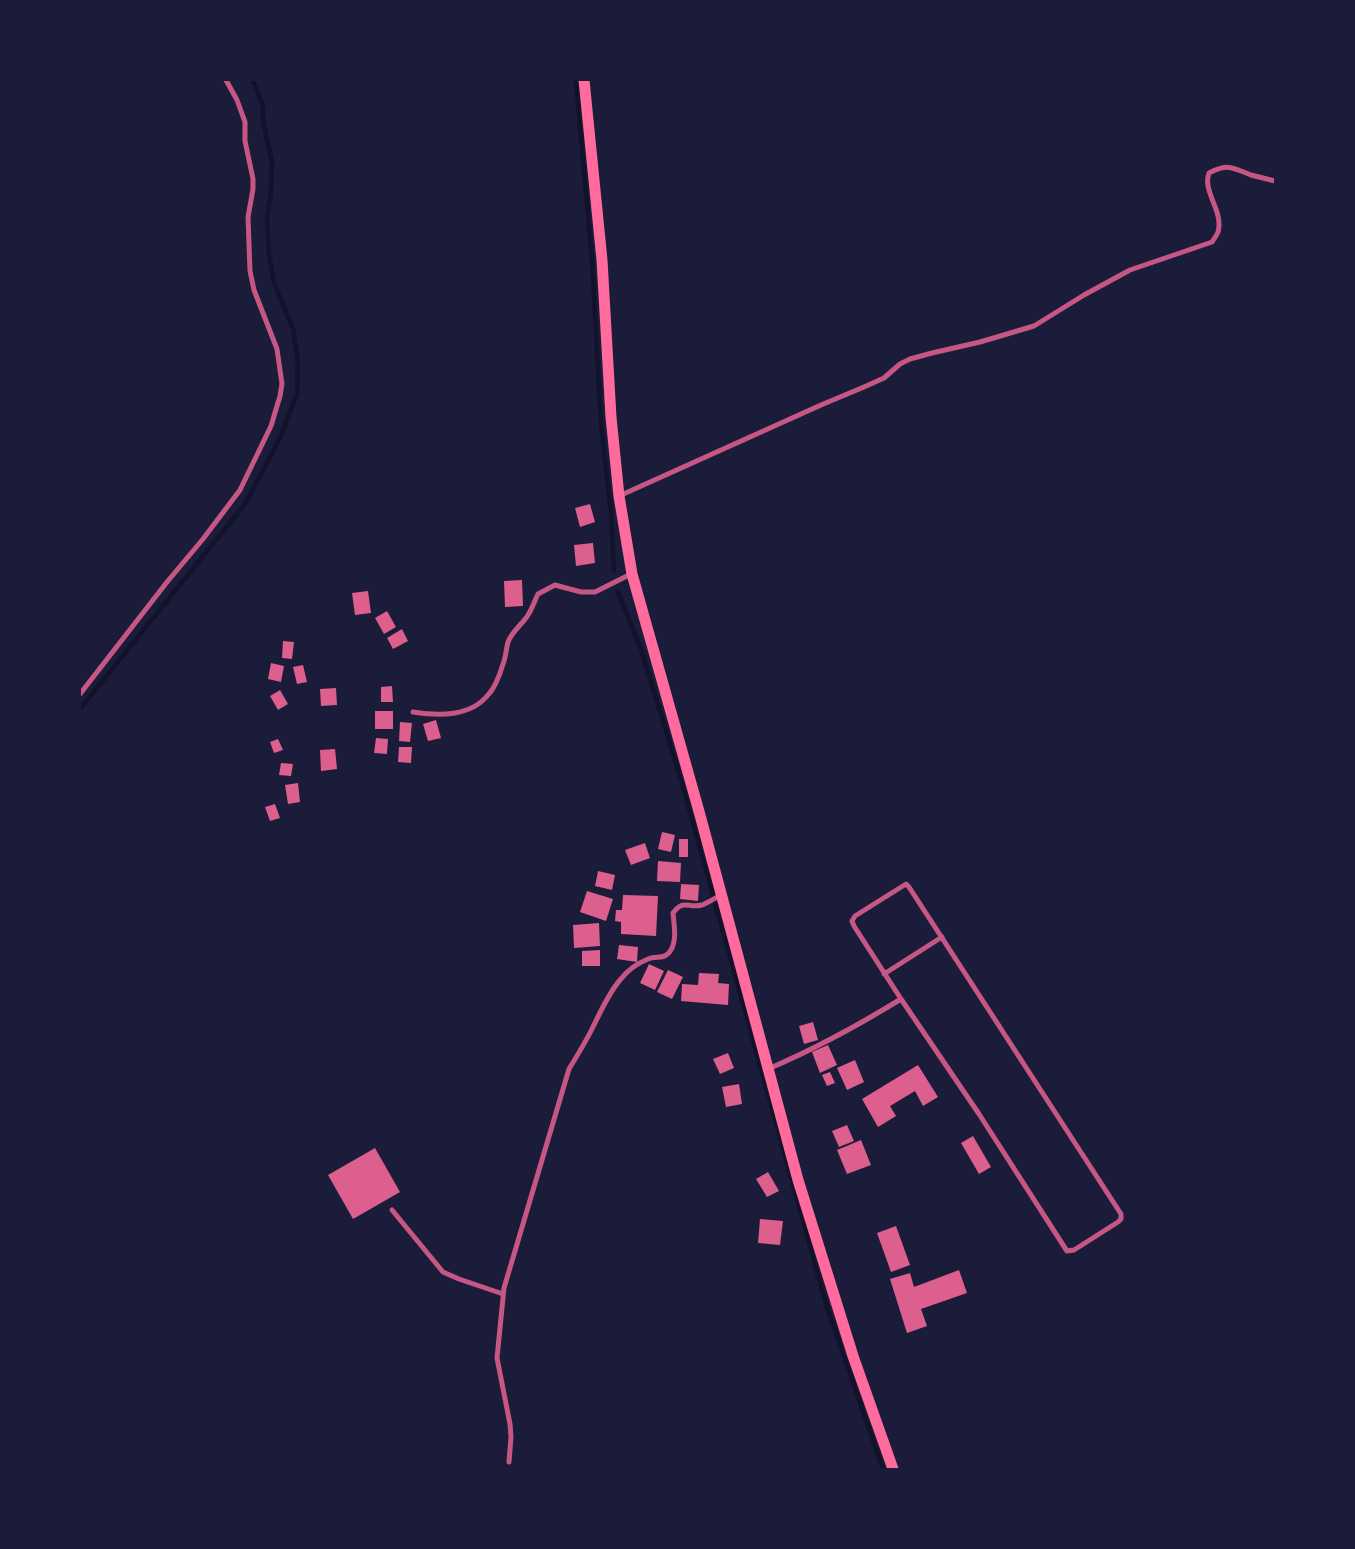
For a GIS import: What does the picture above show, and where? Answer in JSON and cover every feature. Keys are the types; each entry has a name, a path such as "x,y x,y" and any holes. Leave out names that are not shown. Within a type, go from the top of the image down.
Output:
{"main road":[{"path":"584,80 602,260 611,417 619,496 632,574 798,1180 853,1356 893,1469"}],"street":[{"path":"80,694 240,490 262,445 278,403 282,384 277,349 252,282 249,265 248,217 253,189 245,141 245,122 237,100 226,80"},
{"path":"619,496 884,378 900,364 910,359 980,342 1034,326 1084,295 1130,270 1212,242 1218,231 1219,220 1207,180 1210,172 1221,167 1233,167 1275,181"},
{"path":"413,712 445,715 462,712 489,695 504,664 508,641 532,609 538,594 556,585 581,592 595,592 632,574"},
{"path":"906,884 942,937 1121,1214 1121,1219 1118,1222 1074,1250 1067,1251 1064,1248 979,1114 900,999 852,922 852,918 906,884"},
{"path":"509,1462 510,1424 497,1358 503,1294 569,1069 585,1043 609,996 620,980 641,962 649,958 662,958 668,955 674,940 673,912 678,906 684,904 693,906 703,905 721,895"},
{"path":"884,974 942,937"},
{"path":"768,1069 811,1050 857,1026 900,999"},
{"path":"392,1210 443,1272 459,1280 503,1294"}],"building":[{"path":"590,504 595,522 580,527 575,508"},
{"path":"593,543 595,563 576,566 574,545"},
{"path":"522,580 523,606 505,607 504,581"},
{"path":"368,591 371,613 355,615 352,593"},
{"path":"387,611 396,627 384,634 375,618"},
{"path":"402,629 408,641 393,649 387,638"},
{"path":"283,641 294,642 292,659 282,658"},
{"path":"271,663 284,666 281,682 268,679"},
{"path":"303,665 307,682 297,684 293,667"},
{"path":"392,686 393,702 381,702 381,687"},
{"path":"336,688 337,705 321,706 320,689"},
{"path":"280,690 288,704 278,710 270,696"},
{"path":"375,711 393,711 393,729 375,729"},
{"path":"436,720 441,738 428,741 423,724"},
{"path":"400,722 412,723 410,742 399,741"},
{"path":"376,738 388,739 387,754 374,753"},
{"path":"278,739 283,750 274,753 270,742"},
{"path":"399,747 412,747 411,763 398,762"},
{"path":"335,749 337,769 321,771 320,750"},
{"path":"281,763 293,764 291,776 279,775"},
{"path":"298,783 300,802 288,804 285,785"},
{"path":"275,804 280,818 270,821 265,807"},
{"path":"662,832 675,835 671,852 658,849"},
{"path":"679,839 688,839 688,857 679,857"},
{"path":"645,843 650,858 631,865 625,850"},
{"path":"658,861 681,863 680,882 657,881"},
{"path":"598,871 615,875 612,890 595,886"},
{"path":"681,884 699,885 698,901 680,899"},
{"path":"587,891 613,899 606,921 580,912"},
{"path":"623,895 658,896 656,936 621,934 621,922 615,921 616,910 622,910"},
{"path":"599,923 600,946 574,948 573,925"},
{"path":"619,945 638,947 637,962 617,959"},
{"path":"600,950 600,966 582,966 582,951"},
{"path":"649,964 664,971 655,990 640,983"},
{"path":"668,970 683,977 672,999 657,992"},
{"path":"699,973 719,974 718,983 729,984 728,1005 681,1001 682,984 698,985"},
{"path":"813,1022 818,1040 804,1044 799,1026"},
{"path":"828,1045 837,1065 820,1073 812,1052"},
{"path":"728,1053 734,1068 720,1074 713,1059"},
{"path":"855,1060 864,1082 847,1090 837,1068"},
{"path":"918,1065 938,1097 923,1106 915,1091 890,1106 896,1116 878,1127 862,1099"},
{"path":"830,1072 835,1083 827,1086 822,1075"},
{"path":"739,1084 742,1104 726,1107 722,1087"},
{"path":"847,1125 854,1141 839,1147 832,1131"},
{"path":"973,1136 991,1167 979,1174 961,1143"},
{"path":"861,1140 871,1165 847,1174 837,1150"},
{"path":"375,1148 400,1192 353,1219 328,1175"},
{"path":"768,1172 779,1191 767,1197 756,1179"},
{"path":"760,1219 783,1221 780,1245 758,1243"},
{"path":"896,1226 910,1265 891,1272 877,1233"},
{"path":"959,1270 967,1293 921,1309 927,1326 907,1333 890,1279 910,1273 914,1287"}],"waterway":[{"path":"80,709 245,504 280,438 297,394 298,362 293,329 274,283 269,255 267,219 271,192 272,161 263,122 263,106 253,80"},
{"path":"576,80 592,261 601,424 611,512 614,571"},
{"path":"618,592 641,649 682,783 826,1304 883,1469"}]}
